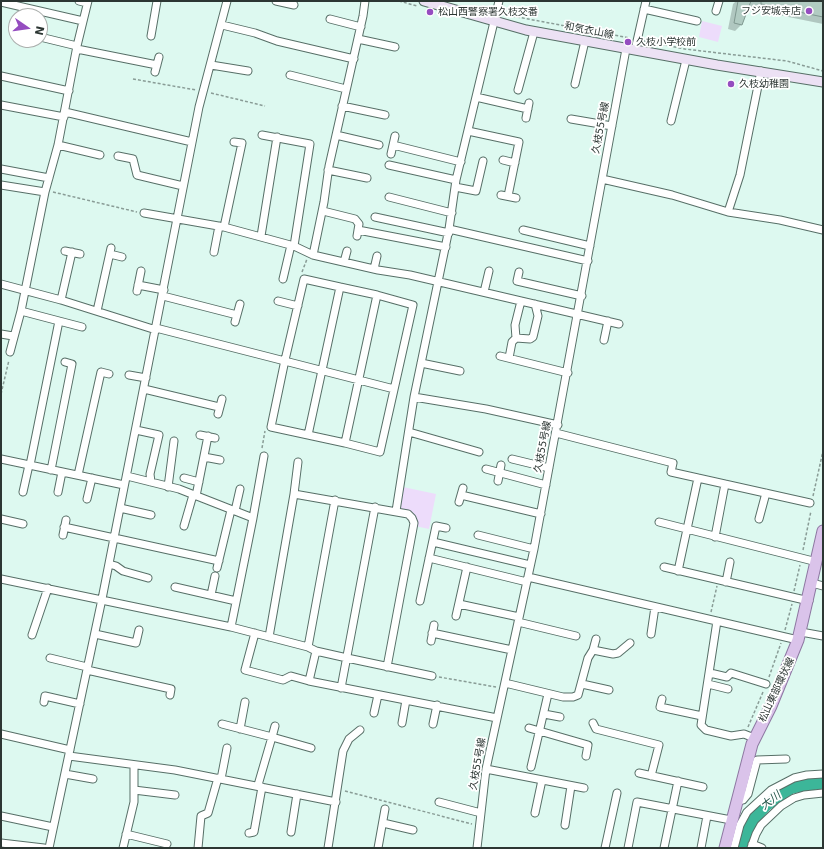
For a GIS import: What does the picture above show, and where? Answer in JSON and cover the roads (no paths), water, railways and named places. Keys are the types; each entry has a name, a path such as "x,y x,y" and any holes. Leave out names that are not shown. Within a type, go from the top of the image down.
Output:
{"main road":[{"name":"和気衣山線","path":"424,1 494,22 534,32 686,60 823,82"},
{"name":"松山東部環状線","path":"725,848 731,820 754,738 771,706 799,636 808,601 818,584 817,562 823,531"}],"street":[{"path":"10,352 13,336 21,311 45,191 58,145 87,2 79,1"},
{"path":"151,36 157,1"},
{"path":"48,848 70,753 102,599 192,142 227,1"},
{"path":"276,1 285,6 294,5"},
{"path":"312,255 323,211 328,170 354,59 365,1"},
{"path":"396,511 414,397 446,248 456,184 499,1"},
{"name":"久枝55号線","path":"477,848 486,769 528,580 541,514 612,126 630,50 646,1"},
{"path":"1,2 83,21"},
{"path":"716,2 716,11"},
{"path":"644,9 697,21"},
{"path":"330,19 361,27"},
{"path":"222,25 255,33 278,41 354,59"},
{"path":"518,90 534,32"},
{"path":"48,39 156,69 159,57"},
{"path":"358,39 395,47"},
{"path":"575,84 585,41"},
{"path":"671,121 686,60"},
{"path":"211,65 248,71"},
{"path":"728,212 740,175 761,71"},
{"path":"290,75 346,89"},
{"path":"1,76 69,90"},
{"path":"476,97 529,106 526,118"},
{"path":"1,105 64,115 192,142"},
{"path":"342,106 385,115"},
{"path":"571,119 612,126"},
{"path":"468,131 498,134 519,142 515,163 504,195 516,198"},
{"path":"262,135 310,144 292,246 283,279"},
{"path":"336,135 379,145"},
{"path":"391,154 395,136"},
{"path":"261,236 277,138"},
{"path":"214,252 222,227 242,144 234,142"},
{"path":"58,145 100,155"},
{"path":"392,145 461,162"},
{"path":"118,156 133,160 137,175 183,186"},
{"path":"503,160 515,163"},
{"path":"389,165 476,191 485,170 483,161"},
{"path":"1,169 49,178"},
{"path":"328,170 367,178"},
{"path":"602,179 672,195 728,212 780,220 823,230"},
{"path":"1,185 45,191"},
{"path":"389,197 452,213"},
{"path":"323,211 355,219 359,224 357,233 446,248"},
{"path":"144,213 177,218 261,236 292,246 312,255 484,292 619,324"},
{"path":"375,217 449,231 588,261"},
{"path":"523,230 590,246"},
{"path":"61,300 69,251 80,254"},
{"path":"97,311 110,251 122,257"},
{"path":"344,262 347,251"},
{"path":"374,269 377,256"},
{"path":"141,271 137,288 163,293 237,315"},
{"path":"484,292 489,271"},
{"path":"519,272 517,280 582,296"},
{"path":"304,279 377,296 413,305 380,452 271,426 304,279"},
{"path":"1,284 61,300 156,329 285,360 394,389"},
{"path":"308,435 340,287"},
{"path":"345,443 377,296"},
{"path":"278,301 298,306"},
{"path":"509,358 512,342 516,338 515,324 521,301"},
{"path":"235,322 240,304"},
{"path":"516,338 530,339 533,337 538,316 535,304"},
{"path":"21,311 82,327"},
{"path":"23,492 59,321"},
{"path":"604,340 608,321"},
{"path":"1,334 13,336"},
{"path":"500,356 568,373"},
{"path":"51,470 72,364 65,362"},
{"path":"421,363 460,371"},
{"path":"78,475 101,372 109,374"},
{"path":"129,374 146,378"},
{"path":"144,390 218,410 222,399"},
{"path":"414,397 486,409 673,463 671,472 810,504"},
{"path":"136,430 158,435 151,482"},
{"path":"409,432 478,452"},
{"path":"184,526 199,482 204,457 212,437 200,435"},
{"path":"168,487 174,441"},
{"path":"231,627 264,456"},
{"path":"204,457 220,460"},
{"path":"1,459 124,485"},
{"path":"512,459 549,468"},
{"path":"269,637 294,494 298,462"},
{"path":"486,469 500,469 546,485"},
{"path":"498,481 500,469"},
{"path":"58,492 62,472"},
{"path":"127,476 194,495 253,518"},
{"path":"87,499 92,478"},
{"path":"184,478 199,482"},
{"path":"678,571 698,478"},
{"path":"715,537 725,484"},
{"path":"64,528 114,537 218,564 240,489"},
{"path":"759,519 766,493"},
{"path":"294,494 396,511 408,514 412,518 414,523 387,667"},
{"path":"461,495 493,499 541,514"},
{"path":"308,646 335,500"},
{"path":"341,688 375,507"},
{"path":"120,508 151,515"},
{"path":"1,519 23,524"},
{"path":"659,522 817,562"},
{"path":"420,601 436,526 446,528"},
{"path":"478,536 534,549"},
{"path":"433,542 530,565"},
{"path":"429,558 717,621 799,636 823,636"},
{"path":"726,582 730,562"},
{"path":"109,564 116,566 123,571 148,578"},
{"path":"456,616 467,567"},
{"path":"664,567 808,601"},
{"path":"211,595 215,576"},
{"path":"1,579 231,627 308,646 316,651 432,676"},
{"path":"175,587 236,601"},
{"path":"32,636 48,588"},
{"path":"459,604 576,636"},
{"path":"651,634 654,607"},
{"path":"717,621 701,725 706,730 732,736 744,734 754,738"},
{"path":"431,641 434,625"},
{"path":"94,634 136,643 139,630"},
{"path":"432,633 512,650"},
{"path":"255,634 246,670 283,680 291,676 341,688 437,705 497,718"},
{"path":"504,685 548,694 573,697 578,695 588,658 593,650 596,639"},
{"path":"593,650 613,654 618,653 630,643"},
{"path":"309,680 316,651"},
{"path":"50,658 87,669 134,677 171,689 170,695"},
{"path":"710,673 726,677 731,673 766,684"},
{"path":"582,684 610,690"},
{"path":"708,684 728,688"},
{"path":"530,766 540,731 548,694"},
{"path":"374,713 378,695"},
{"path":"44,702 45,696 80,704"},
{"path":"662,699 660,707 702,716"},
{"path":"402,723 406,700"},
{"path":"240,729 246,702"},
{"path":"433,724 437,705"},
{"path":"544,714 560,717"},
{"path":"593,723 596,729 659,745 651,776"},
{"path":"222,724 312,748"},
{"path":"249,833 254,832 260,786 275,726"},
{"path":"529,728 588,744 586,756"},
{"path":"328,848 343,751 349,739 360,730"},
{"path":"1,734 70,753 134,765 220,778 336,802"},
{"path":"198,848 201,816 208,813 228,748"},
{"path":"736,802 742,800 748,794 757,760 786,759"},
{"path":"123,848 134,802 134,765"},
{"path":"486,769 584,788"},
{"path":"639,773 703,787"},
{"path":"65,774 92,779"},
{"path":"734,848 740,825 747,812 771,790 794,778 823,774"},
{"path":"535,813 542,780"},
{"path":"664,848 671,808 678,781"},
{"path":"565,825 571,786"},
{"path":"134,790 175,795"},
{"path":"604,848 617,793"},
{"path":"762,848 752,846 761,825 781,806 794,798 823,793"},
{"path":"291,832 297,794"},
{"path":"438,802 480,813"},
{"path":"628,848 637,802 731,820"},
{"path":"378,848 385,809"},
{"path":"1,816 53,827"},
{"path":"701,848 707,816"},
{"path":"383,823 413,830"},
{"path":"126,834 167,844"},
{"path":"1,843 44,848"}],"waterway":[{"name":"大川","path":"741,848 743,839 752,819 765,804 791,786 823,781"}],"place":[{"name":"フジ安城寺店","path":"809,11"},
{"name":"松山西警察署久枝交番","path":"430,12"},
{"name":"久枝小学校前","path":"628,42"},
{"name":"久枝幼稚園","path":"731,84"}]}
